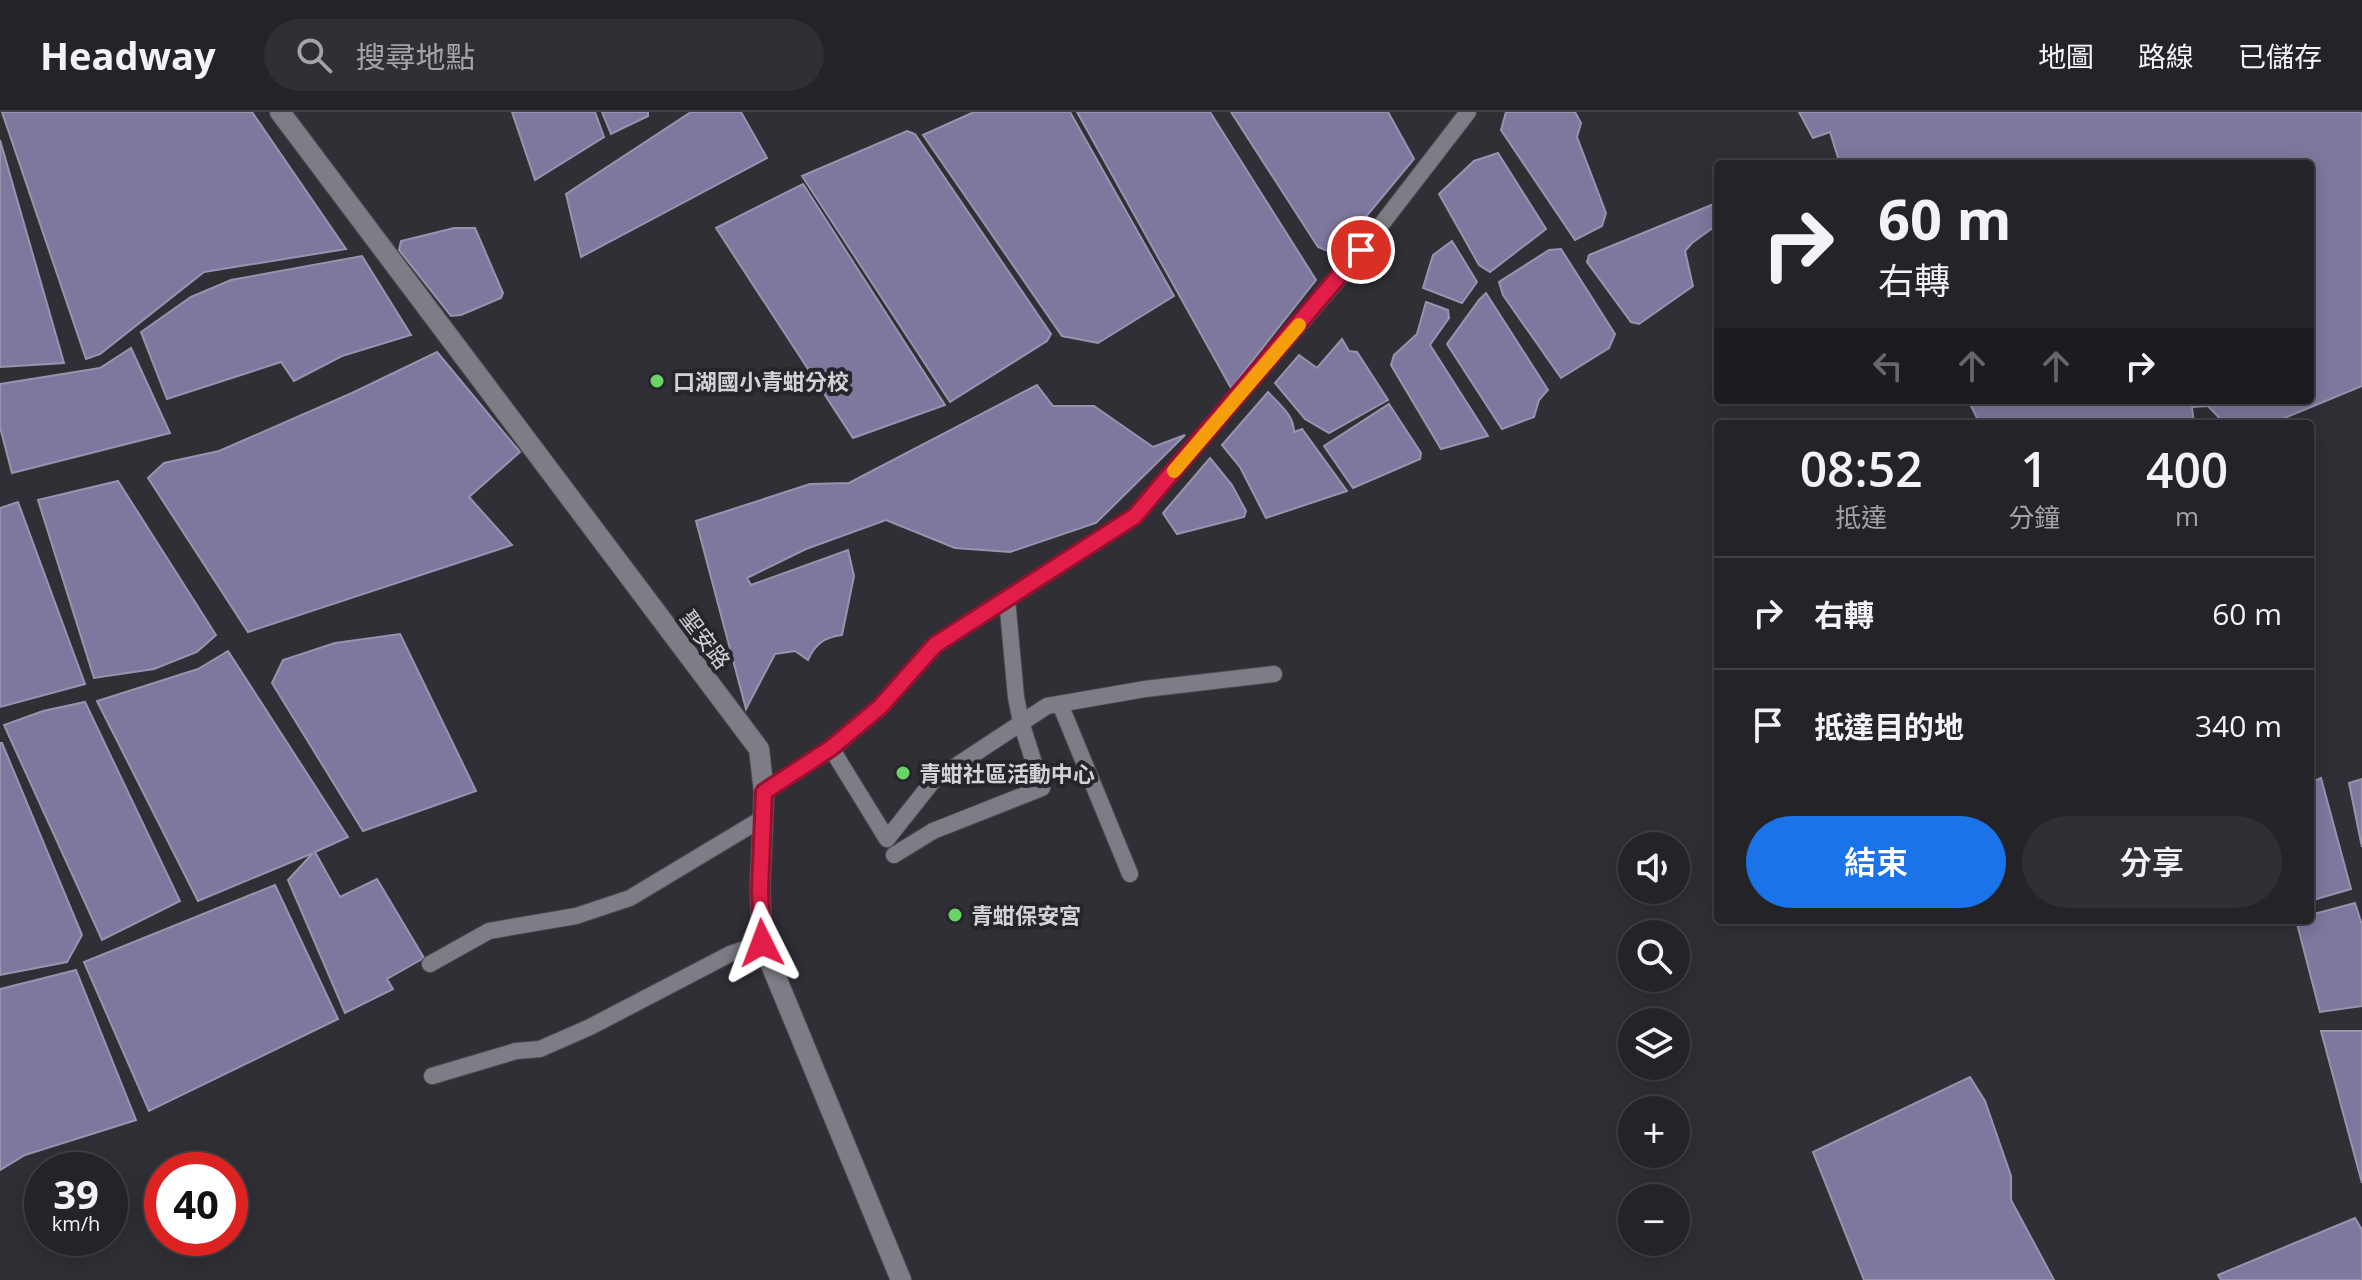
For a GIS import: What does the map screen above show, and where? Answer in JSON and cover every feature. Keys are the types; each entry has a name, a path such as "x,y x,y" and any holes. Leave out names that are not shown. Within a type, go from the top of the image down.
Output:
{"street":[{"name":"聖安路","path":"280,112 759,749 764,792 760,889 762,943 901,1280"},
{"path":"764,792 831,748 880,707 935,645 1135,516 1344,273 1468,112"},
{"path":"894,855 933,831 1042,788 1016,697 1007,599"},
{"path":"831,748 887,839 933,781 1047,706 1145,689 1274,674"},
{"path":"1060,704 1130,874"},
{"path":"430,964 489,931 576,916 630,898 763,818"},
{"path":"432,1076 516,1051 540,1049 590,1027 730,954 762,943"}],"shaded area":[{"path":"2,112 252,112 346,249 204,272 100,354 86,359"},
{"path":"512,112 595,112 604,137 535,180"},
{"path":"602,112 648,112 648,116 611,134"},
{"path":"691,112 741,112 767,158 581,257 566,194"},
{"path":"974,112 1070,112 1174,296 1098,343 1062,336 923,135"},
{"path":"1077,112 1210,112 1316,280 1231,388"},
{"path":"1231,112 1388,112 1414,159 1335,254 1318,247"},
{"path":"1506,112 1575,112 1581,123 1577,137 1606,213 1602,226 1575,240 1501,130"},
{"path":"1799,112 2362,112 2362,386 2280,420 2221,420 2208,406 2192,407 2194,420 1978,420 1970,404 2314,404 2314,160 1839,160 1830,132 1813,138"},
{"path":"907,131 915,134 1051,334 1047,341 950,402 802,176"},
{"path":"0,140 64,363 0,367"},
{"path":"1498,153 1546,229 1490,272 1479,265 1439,194 1474,161"},
{"path":"803,184 945,405 853,438 716,228"},
{"path":"1714,204 1714,227 1685,251 1693,286 1639,324 1631,322 1587,262 1589,255"},
{"path":"454,228 475,228 503,293 501,298 461,315 451,316 399,250 401,241"},
{"path":"1452,241 1477,282 1462,303 1423,288 1433,255"},
{"path":"1561,249 1615,334 1609,348 1561,378 1503,295 1499,282 1549,250"},
{"path":"362,256 411,335 342,356 294,381 281,362 167,399 141,332 191,297 231,280"},
{"path":"1486,293 1548,390 1539,400 1534,417 1502,429 1447,344"},
{"path":"1426,302 1448,310 1449,318 1430,345 1488,436 1441,449 1391,365 1394,355 1417,334"},
{"path":"1342,339 1349,351 1357,352 1388,400 1329,433 1305,419 1275,383 1299,355 1317,368"},
{"path":"131,348 170,433 12,473 0,427 0,384 100,368"},
{"path":"437,352 520,452 469,497 512,545 248,632 148,478 164,463 219,451"},
{"path":"1037,385 1053,406 1094,406 1153,447 1185,435 1096,523 1010,552 955,548 886,520 806,549 747,578 751,585 848,550 854,576 842,635 821,642 808,660 795,651 775,654 746,709 696,521 810,484 849,483"},
{"path":"1268,392 1289,415 1294,432 1302,429 1347,491 1266,518 1240,467 1222,445"},
{"path":"1389,404 1421,453 1420,459 1353,488 1324,446"},
{"path":"1210,458 1232,485 1246,511 1244,517 1177,534 1163,513"},
{"path":"118,481 216,635 197,652 154,669 94,678 38,500"},
{"path":"18,502 85,684 0,707 0,508"},
{"path":"400,634 476,791 363,831 272,683 283,660 335,643"},
{"path":"228,651 348,837 315,852 340,897 377,879 424,958 387,979 393,989 345,1013 288,880 313,853 198,901 97,701 198,669"},
{"path":"85,702 180,901 102,940 4,725 43,711"},
{"path":"0,743 82,935 67,962 0,975"},
{"path":"2321,778 2351,889 2314,900 2314,781"},
{"path":"2362,779 2362,847 2349,783"},
{"path":"275,885 338,1019 149,1111 84,962"},
{"path":"2355,903 2362,925 2362,1006 2320,1012 2297,924 2314,924 2314,914"},
{"path":"76,970 136,1120 35,1152 24,1152 24,1156 0,1170 0,989"},
{"path":"2321,1031 2362,1031 2362,1183"},
{"path":"1970,1077 1985,1101 2011,1176 2011,1200 2054,1280 1864,1280 1813,1152"},
{"path":"2355,1218 2362,1230 2362,1280 2221,1280 2218,1275"}],"slow traffic":[{"path":"1174,471 1299,325"}],"place":[{"name":"口湖國小青蚶分校","path":"657,381"},
{"name":"青蚶社區活動中心","path":"903,773"},
{"name":"青蚶保安宮","path":"955,915"}],"route":[{"path":"762,943 760,889 764,792 831,748 880,707 935,645 1135,516 1361,250"}]}
